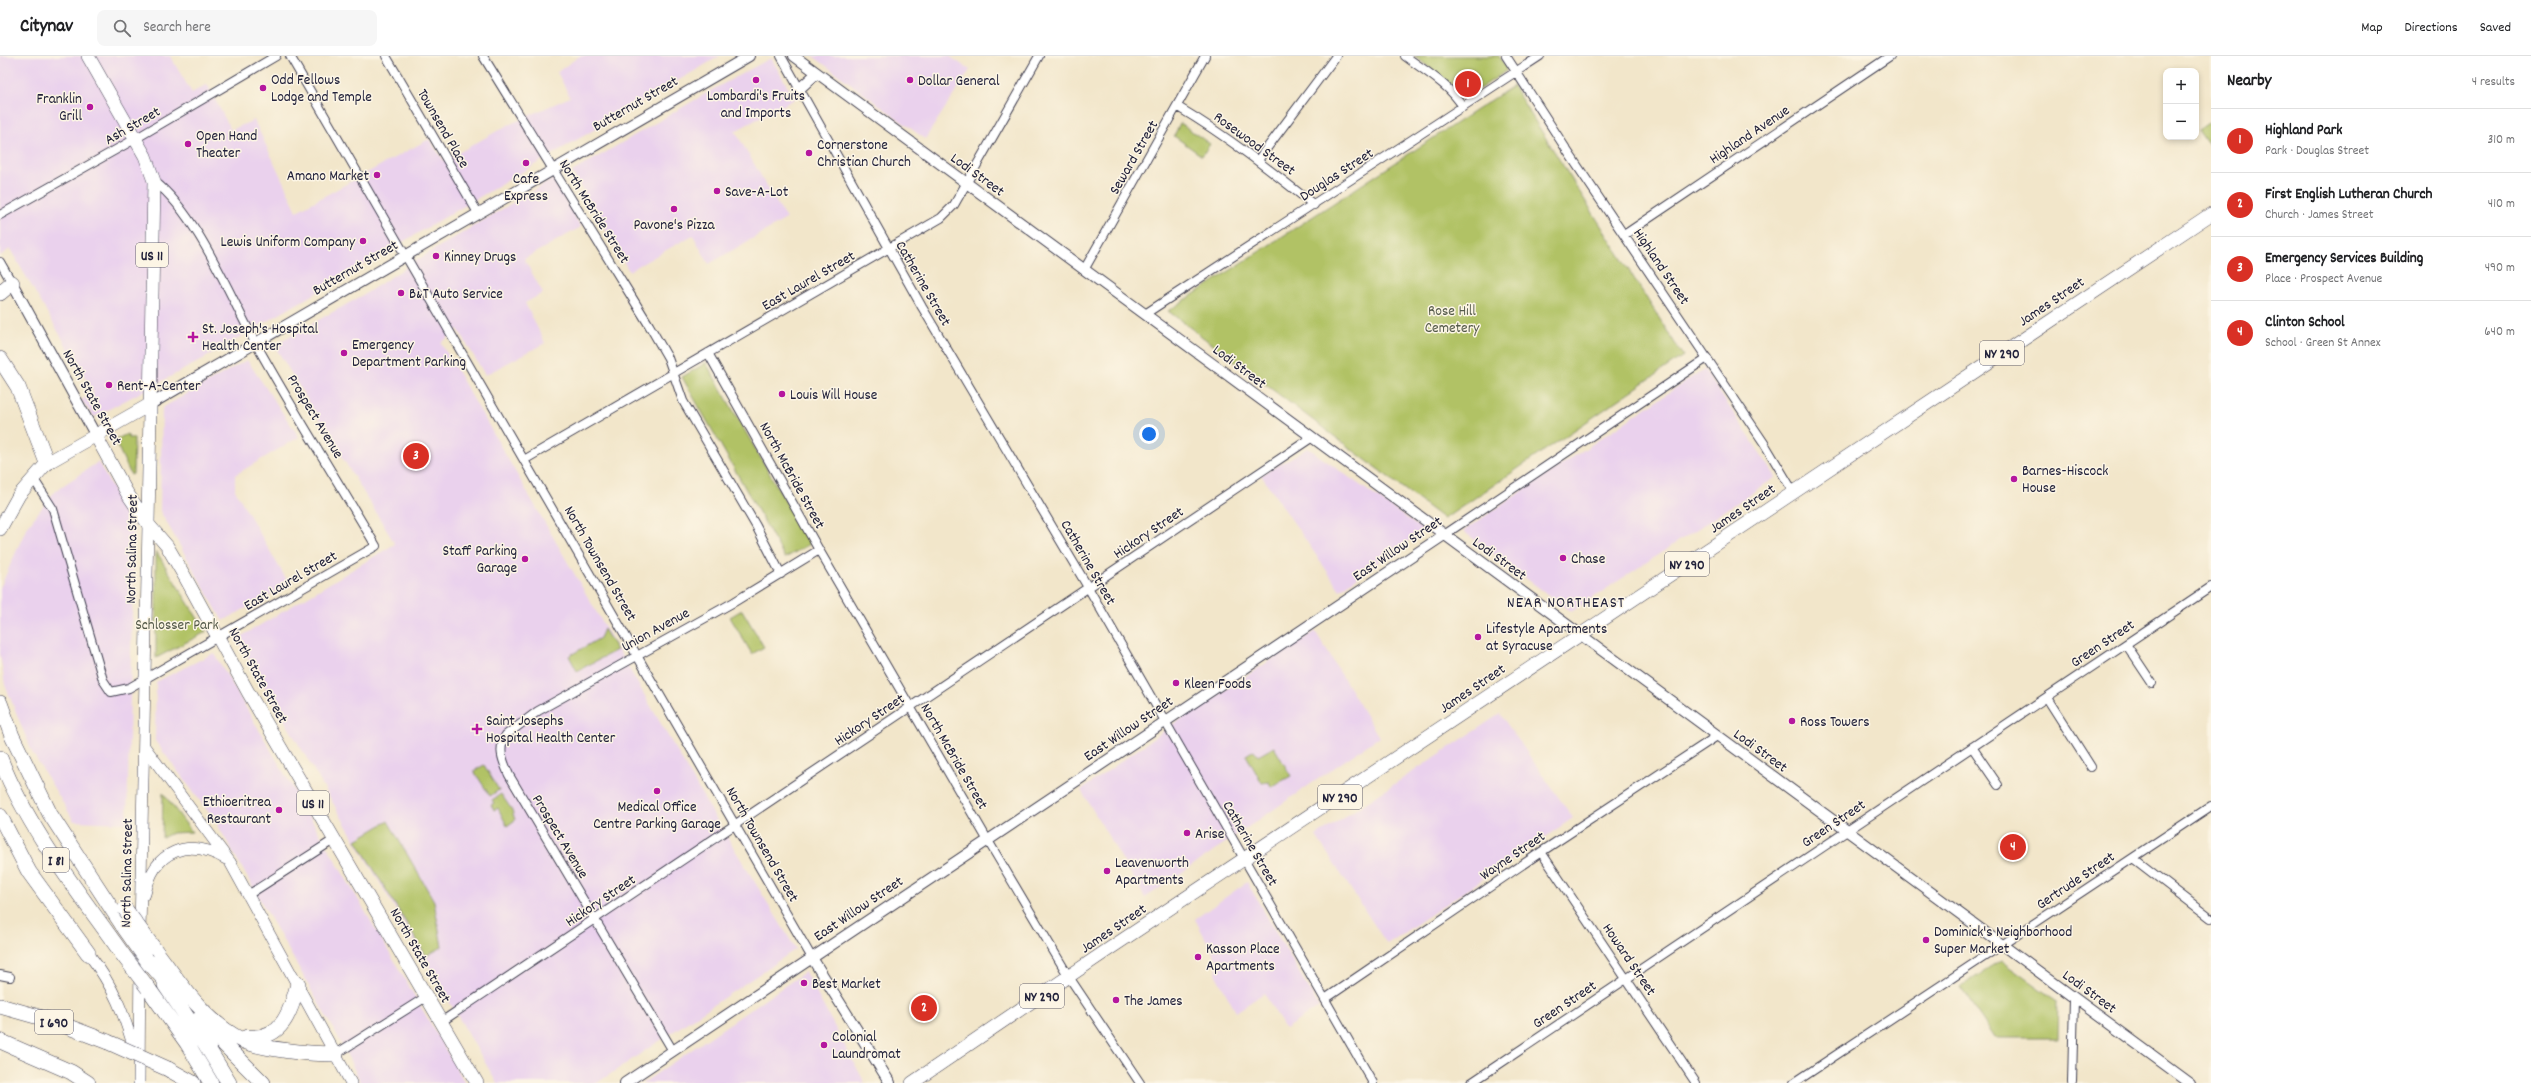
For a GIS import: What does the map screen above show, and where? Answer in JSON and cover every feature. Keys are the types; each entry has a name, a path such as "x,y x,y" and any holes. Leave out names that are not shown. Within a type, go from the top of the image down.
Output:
{"highway":[{"path":"0,293 12,283"},
{"path":"0,359 18,387 47,463"},
{"name":"I 81","path":"0,703 12,736 50,814 123,926 149,953 229,1083"},
{"name":"I 81","path":"0,758 31,819 64,873 187,1043 211,1083"},
{"path":"0,816 29,872 88,954"},
{"path":"62,833 125,909 149,953 209,1030 263,1083"},
{"path":"149,953 213,1020 234,1036 244,1041 269,1047 318,1054 336,1054"},
{"path":"234,1036 259,1037 279,1028 290,1013 298,984"},
{"name":"I 690","path":"0,1006 53,1022 108,1042 168,1069 193,1083"},
{"name":"I 690","path":"0,1041 71,1072 88,1083"}],"main road":[{"name":"North Salina Street","path":"88,56 148,161 154,181 149,405 139,1083"},
{"name":"James Street","path":"912,1083 2211,214"},
{"name":"Butternut Street","path":"0,529 19,494 47,463 149,405"},
{"name":"North State Street","path":"96,436 127,493 148,524 167,546 219,636 248,692 477,1083"},
{"path":"144,746 230,862 351,1083"},
{"path":"141,918 152,872 167,855 194,848 212,851 230,862"},
{"path":"88,954 104,974 119,1000 139,1068"}],"street":[{"name":"Ash Street","path":"0,215 135,139 276,56"},
{"name":"North Townsend Street","path":"290,56 812,958 890,1083"},
{"name":"Townsend Place","path":"386,56 478,213"},
{"name":"North McBride Street","path":"483,56 668,358 682,401 756,526 781,574"},
{"name":"Butternut Street","path":"149,405 749,56"},
{"name":"Catherine Street","path":"781,56 798,90 889,250 1089,589 1373,1083"},
{"name":"Lodi Street","path":"794,56 1311,438 2190,1083"},
{"name":"East Laurel Street","path":"524,460 889,250 941,218 954,205 1039,56"},
{"name":"Seward Street","path":"1084,270 1178,108 1205,56"},
{"path":"1258,160 1336,56"},
{"path":"1405,56 1439,81 1458,98 1463,107"},
{"name":"Highland Street","path":"1506,56 1707,358 1794,492"},
{"name":"Douglas Street","path":"1145,314 1314,206 1540,56"},
{"name":"Highland Avenue","path":"1624,235 1878,59 1890,56"},
{"path":"798,90 817,74"},
{"name":"Rosewood Street","path":"1178,108 1207,125 1258,160 1314,206"},
{"name":"Prospect Avenue","path":"154,181 171,195 203,245 256,343 376,546"},
{"name":"North State Street","path":"0,262 96,436"},
{"name":"North McBride Street","path":"708,353 819,550 987,839 1069,977 1140,1083"},
{"name":"East Willow Street","path":"625,1083 1707,358"},
{"name":"Hickory Street","path":"441,1022 912,708 1311,438"},
{"name":"East Laurel Street","path":"33,478 53,509 103,680 111,692 129,688 376,546"},
{"name":"Union Avenue","path":"506,735 538,711 781,574 819,550"},
{"name":"Green Street","path":"1471,1083 1846,830 2047,698 2211,587"},
{"path":"2126,644 2152,683"},
{"path":"2047,698 2091,767"},
{"name":"Prospect Avenue","path":"506,735 501,751 509,775 673,1051"},
{"name":"Wayne Street","path":"1325,999 1541,852 1717,736"},
{"path":"1972,747 1998,786"},
{"name":"Gertrude Street","path":"1794,1083 2211,806"},
{"path":"248,895 335,839"},
{"name":"Howard Street","path":"1541,852 1696,1083"},
{"path":"2133,858 2211,918"},
{"path":"0,975 10,977"},
{"path":"336,1054 426,997"},
{"path":"2072,1083 2074,998"}],"shaded area":[{"path":"0,56 170,56 192,93 207,84 231,130 254,120 297,211 429,139 444,161 506,126 570,97 557,72 580,56 720,56 198,362 94,417 81,400 94,393 10,249 0,256"},
{"path":"813,56 949,56 970,70 925,139"},
{"path":"771,58 795,99 735,131 786,219 709,264 693,235 629,271 572,172 712,90"},
{"name":"Saint Josephs Hospital Health Center","path":"553,179 581,227 524,259 543,293 525,303 545,343 485,375 458,329 441,343 716,819 796,949 597,1083 497,1083 237,639 395,544 274,345 365,294 417,260"},
{"path":"247,360 299,437 235,475 235,490 289,584 223,621 160,511 162,408"},
{"path":"1704,369 1776,477 1571,612 1463,531"},
{"path":"1308,448 1423,530 1340,590 1261,475"},
{"path":"98,462 134,528 127,823 74,821 32,752 5,685 0,654 0,588 27,527 55,491"},
{"path":"1315,631 1379,737 1145,898 1081,790 1175,723"},
{"path":"214,653 465,1083 361,1083 339,1039 216,822 155,741 156,682"},
{"path":"1500,714 1573,818 1387,944 1316,836"},
{"path":"1247,882 1319,1007 1285,1029 1264,993 1236,1012 1216,975 1218,962 1195,919"},
{"path":"805,972 865,1083 643,1083"}],"green space":[{"path":"1415,56 1499,56 1506,67 1506,71 1469,96 1464,96"},
{"name":"Rose Hill Cemetery","path":"1513,86 1683,356 1444,519 1168,311"},
{"path":"2211,121 2211,149 2199,131 2199,129"},
{"path":"1180,123 1210,144 1202,156 1174,136"},
{"path":"706,363 810,544 785,558 682,377"},
{"path":"127,434 129,438 134,438 133,474 131,475 116,443 118,442 117,439"},
{"name":"Schlosser Park","path":"156,551 206,632 156,658"},
{"path":"742,610 764,647 752,654 730,617"},
{"path":"604,629 617,650 577,671 569,656 600,638"},
{"path":"1274,747 1291,776 1271,787 1269,782 1262,783 1246,755 1254,750 1258,756"},
{"path":"484,765 499,790 490,796 474,771"},
{"path":"163,793 192,832 172,833 162,838"},
{"path":"501,794 512,810 515,820 507,826 498,808 494,810 491,805 494,803 492,800"},
{"path":"388,821 434,901 442,947 426,956 356,840"},
{"path":"2001,961 2058,1002 2057,1038 1995,1038 1960,987"}],"place":[{"name":"Lombardi's Fruits and Imports","path":"756,80"},
{"name":"Dollar General","path":"910,80"},
{"name":"Highland Park","path":"1468,84"},
{"name":"Odd Fellows Lodge and Temple","path":"263,88"},
{"name":"Franklin Grill","path":"90,107"},
{"name":"Open Hand Theater","path":"188,144"},
{"name":"Cornerstone Christian Church","path":"809,153"},
{"name":"Cafe Express","path":"526,163"},
{"name":"Amano Market","path":"377,175"},
{"name":"Save-A-Lot","path":"717,191"},
{"name":"Pavone's Pizza","path":"674,209"},
{"name":"Lewis Uniform Company","path":"363,241"},
{"name":"Kinney Drugs","path":"436,256"},
{"name":"B&T Auto Service","path":"401,293"},
{"name":"St. Joseph's Hospital Health Center","path":"193,337"},
{"name":"Emergency Department Parking","path":"344,353"},
{"name":"Rent-A-Center","path":"109,385"},
{"name":"Louis Will House","path":"782,394"},
{"name":"Emergency Services Building","path":"416,456"},
{"name":"Barnes-Hiscock House","path":"2014,479"},
{"name":"Chase","path":"1563,558"},
{"name":"Staff Parking Garage","path":"525,559"},
{"name":"Lifestyle Apartments at Syracuse","path":"1478,637"},
{"name":"Kleen Foods","path":"1176,683"},
{"name":"Ross Towers","path":"1792,721"},
{"name":"Saint Josephs Hospital Health Center","path":"477,729"},
{"name":"Medical Office Centre Parking Garage","path":"657,791"},
{"name":"Ethioeritrea Restaurant","path":"279,810"},
{"name":"Arise","path":"1187,833"},
{"name":"Clinton School","path":"2013,847"},
{"name":"Leavenworth Apartments","path":"1107,871"},
{"name":"Dominick's Neighborhood Super Market","path":"1926,940"},
{"name":"Kasson Place Apartments","path":"1198,957"},
{"name":"Best Market","path":"804,983"},
{"name":"The James","path":"1116,1000"},
{"name":"First English Lutheran Church","path":"924,1008"},
{"name":"Colonial Laundromat","path":"824,1045"}],"district":[{"name":"NEAR NORTHEAST","path":"1566,601"}]}
